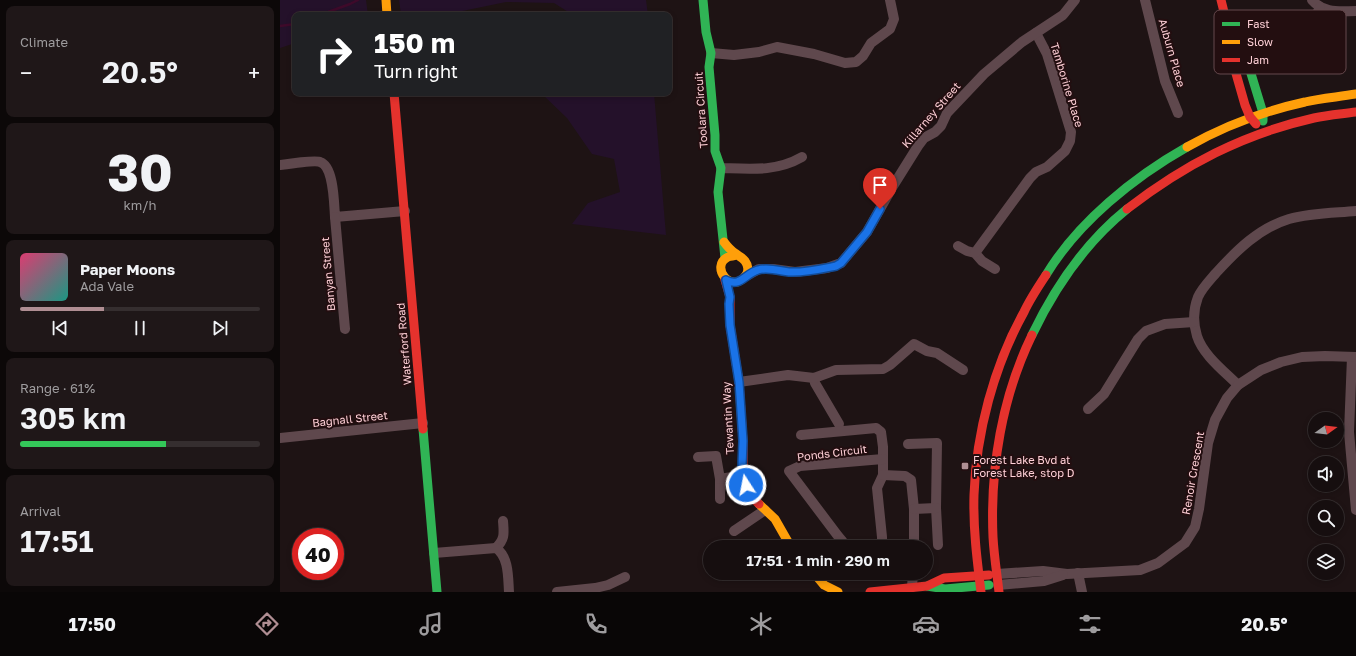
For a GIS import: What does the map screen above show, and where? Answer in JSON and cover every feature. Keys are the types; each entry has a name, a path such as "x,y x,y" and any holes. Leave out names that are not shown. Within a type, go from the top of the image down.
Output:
{"street":[{"path":"386,0 387,12"},
{"name":"Toolara Circuit","path":"703,0 706,32 711,53 709,67 715,135 714,143 721,168 718,192 725,258"},
{"path":"711,53 734,55 759,52 776,47 814,54 845,64 856,62 863,56 872,43 890,29 894,19 890,0"},
{"name":"Killarney Street","path":"746,263 759,269 795,272 827,268 841,263 867,232 893,186 924,138 936,132 941,126 947,113 984,74 1022,42 1063,15 1075,0"},
{"name":"Auburn Place","path":"1144,0 1165,81 1178,113"},
{"path":"1221,0 1224,10"},
{"path":"1312,0 1320,7 1328,10"},
{"name":"Tamborine Place","path":"976,253 1030,178 1036,172 1047,167 1065,151 1070,141 1071,132 1047,54 1036,33"},
{"path":"1236,74 1250,117 1262,133"},
{"path":"1251,74 1263,113 1262,133"},
{"path":"980,589 974,519 974,496 976,463 984,419 993,385 1024,310 1061,253 1092,218 1121,189 1156,164 1195,141 1230,124 1296,103 1334,96 1356,94"},
{"name":"Waterford Road","path":"394,96 437,592"},
{"path":"998,584 993,538 994,497 1000,439 1009,396 1022,357 1044,312 1061,283 1089,247 1115,221 1141,198 1182,170 1218,150 1262,133 1298,122 1356,112"},
{"path":"721,168 770,168 790,164 802,157"},
{"name":"Banyan Street","path":"280,165 320,162 327,166 330,174 335,217 345,329"},
{"path":"335,217 405,211"},
{"path":"1238,385 1205,351 1198,337 1194,322 1195,307 1199,296 1207,283 1231,257 1255,236 1272,226 1290,219 1311,215 1356,211"},
{"path":"724,242 737,255 744,259 748,267 742,279"},
{"path":"958,246 967,251 976,253 982,261 995,269"},
{"path":"737,255 725,258 721,264 720,268 722,277 726,280 734,283 759,269"},
{"name":"Tewantin Way","path":"742,279 734,288 729,304 730,325 739,382 743,441 743,475 750,495 774,519 787,540"},
{"name":"Tewantin Way","path":"726,280 730,297"},
{"path":"1088,409 1104,394 1138,340 1146,331 1165,324 1194,322"},
{"path":"739,382 788,375 814,378 836,370 883,369 890,365 914,344 927,351 937,353 963,370"},
{"name":"Renoir Crescent","path":"998,584 1044,581 1066,574 1140,570 1158,564 1185,543 1195,527 1208,443 1215,420 1227,398 1238,385 1261,370 1281,362 1302,357 1354,357"},
{"path":"1354,357 1349,432 1356,510"},
{"path":"814,378 815,383 839,424"},
{"name":"Bagnall Street","path":"280,438 423,423"},
{"path":"801,435 878,428 882,432 884,459"},
{"path":"908,444 937,443 936,508 938,545"},
{"path":"698,457 716,456 720,479 720,499"},
{"name":"Ponds Circuit","path":"841,540 789,471 800,466 884,459 882,475 877,488 882,540"},
{"path":"720,479 743,475"},
{"path":"882,475 901,475 909,478 912,484 914,540"},
{"path":"914,509 936,508"},
{"path":"734,531 765,510"},
{"path":"434,553 496,548 502,542 504,534 503,521"},
{"path":"496,548 500,551 507,567 509,592"},
{"path":"1078,573 1082,592"},
{"path":"870,592 926,586 944,578 979,576 998,584"},
{"path":"557,592 608,586 625,577"},
{"path":"819,580 822,584 833,591"},
{"path":"912,588 913,580"},
{"path":"926,586 945,589 980,589 998,584"}],"shaded area":[{"path":"280,0 366,0 368,12 292,12 292,44 280,48"},
{"path":"399,0 646,0 648,12 568,12 554,3 506,2 458,12 401,12"},
{"path":"544,96 654,96 666,235 572,224 588,203 620,192 614,159 592,154 567,118"}],"waterway":[{"path":"328,12 358,0"},
{"path":"280,26 292,24"}],"traffic: fast":[{"path":"703,0 706,32 711,53 709,67 715,151 721,168 718,192 725,258"},
{"path":"1251,74 1263,113 1263,121"},
{"path":"1046,275 1074,237 1109,202 1147,172 1187,147"},
{"path":"1032,335 1061,283 1073,266 1098,236 1127,209"},
{"path":"423,429 437,592"},
{"path":"927,586 945,589 989,585"}],"traffic: slow":[{"path":"386,0 387,12"},
{"path":"1187,147 1215,132 1274,110 1311,101 1356,94"},
{"path":"724,242 732,251 744,260 748,272 740,281 729,281 722,272 721,267 723,261 728,257 737,255"},
{"path":"759,504 775,519 787,540"},
{"path":"820,580 824,585 838,592"}],"traffic: jam":[{"path":"1221,0 1224,10"},
{"path":"1236,74 1245,105 1250,117 1256,124"},
{"path":"394,96 423,429"},
{"path":"1127,209 1170,178 1192,165 1239,142 1288,125 1319,117 1356,112"},
{"path":"981,592 974,520 975,472 978,448 988,400 1004,355 1013,333 1029,302 1046,275"},
{"path":"725,280 730,297 730,325 739,382 743,441 743,475 750,495 759,504"},
{"path":"999,592 993,537 996,459 1000,433 1013,383 1032,335"},
{"path":"870,592 927,586 944,578 989,575"}],"place":[{"name":"Forest Lake Bvd at Forest Lake, stop D","path":"965,466"}],"route":[{"path":"746,485 742,466 743,441 739,382 730,325 730,297 726,280 734,283 738,282 750,273 759,269 795,272 836,266 841,263 867,232 880,209"}]}
